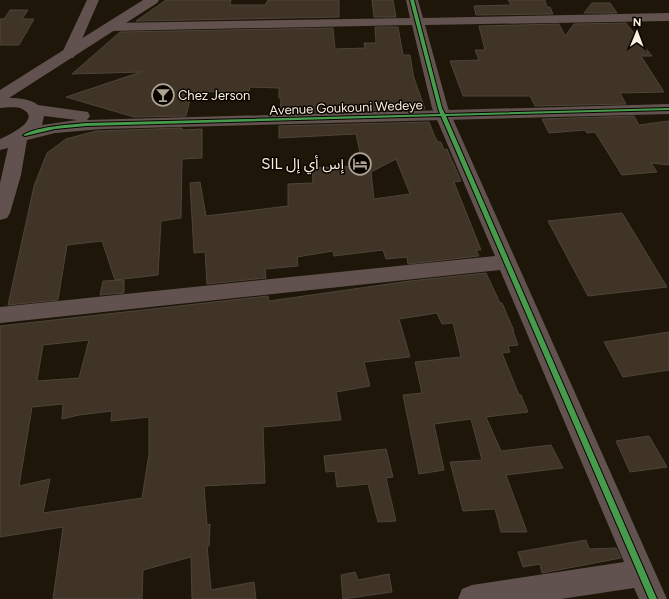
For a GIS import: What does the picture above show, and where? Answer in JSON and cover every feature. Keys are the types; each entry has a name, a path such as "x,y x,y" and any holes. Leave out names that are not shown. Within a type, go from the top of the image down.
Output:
{"street":[{"path":"68,55 93,0"},
{"path":"0,97 152,0"},
{"path":"412,0 442,111 653,599"},
{"path":"111,27 669,17"},
{"path":"1,199 12,175 22,137 36,125 38,119 33,108 37,74"},
{"name":"Avenue Goukouni Wedeye","path":"0,145 22,137 53,129 90,126 669,102"},
{"name":"Avenue Goukouni Wedeye","path":"0,103 22,103 33,108 83,116 669,109"},
{"path":"0,315 507,262"},
{"path":"472,599 641,573"}],"building":[{"path":"166,0 231,0 230,5 265,5 268,0 339,0 339,17 136,21"},
{"path":"372,0 393,0 396,17 374,17"},
{"path":"508,0 545,0 547,7 550,7 553,14 476,15 474,6 511,5"},
{"path":"592,3 610,3 617,13 584,13"},
{"path":"10,10 28,10 22,19 34,19 19,45 0,45 0,19 4,19"},
{"path":"626,23 652,56 641,56 664,92 620,93 626,104 535,106 530,96 463,96 450,61 479,60 475,50 485,50 479,26 559,24 565,36 574,24"},
{"path":"375,27 398,27 403,55 410,55 414,79 425,109 280,113 281,98 279,98 279,88 250,87 249,91 192,92 186,116 134,117 66,97 141,72 72,74 120,32 333,28 335,49 365,48 364,43 376,43"},
{"path":"634,116 639,125 669,121 669,165 651,163 657,172 622,175 595,132 587,133 585,130 549,133 542,119"},
{"path":"429,122 438,142 441,142 444,150 447,149 461,181 454,182 481,250 476,250 479,256 408,264 407,257 386,259 383,250 334,256 333,251 297,257 298,266 265,269 266,278 207,284 205,252 194,253 190,183 200,182 206,216 288,206 288,184 313,183 312,168 363,166 356,134 279,138 279,126","holes":["396,159 410,194 374,199 371,172"]},
{"path":"182,128 182,130 202,129 202,158 182,159 181,218 161,221 158,275 115,280 102,241 67,245 58,300 8,305 34,186 47,153 66,139 96,131"},
{"path":"622,213 667,287 588,296 548,221"},
{"path":"486,273 500,303 502,303 514,331 518,345 508,346 510,352 502,353 519,395 521,395 528,412 486,417 501,451 551,445 563,468 506,475 527,532 501,532 495,509 463,511 450,462 482,460 471,419 434,424 444,470 419,474 403,395 422,393 415,362 461,357 453,323 442,324 437,313 399,319 410,357 364,362 370,386 336,392 341,420 263,427 265,483 204,486 207,525 210,524 209,546 207,546 211,590 254,582 256,599 192,599 191,557 143,570 142,599 53,599 63,527 0,537 0,326 268,296 269,301 410,281","holes":["89,340 79,378 37,381 43,345","63,404 62,419 79,415 112,411 111,421 149,417 149,454 142,498 43,513 50,479 19,486 32,407"]},
{"path":"124,280 124,293 100,295 103,281"},
{"path":"669,332 669,370 623,377 604,342"},
{"path":"649,436 667,467 630,472 616,441"},
{"path":"386,449 393,477 386,478 396,521 378,522 368,484 337,487 335,471 326,472 324,456"},
{"path":"586,540 589,549 616,548 621,558 542,573 540,564 523,567 518,552"},
{"path":"355,572 358,580 389,574 392,592 343,599 341,575"}],"cycle path":[{"path":"412,0 440,108 653,599"},
{"path":"25,135 55,128 86,125 669,109"}],"place":[{"name":"Chez Jerson","path":"163,95"},
{"name":"SIL إس أي إل","path":"360,164"}]}
